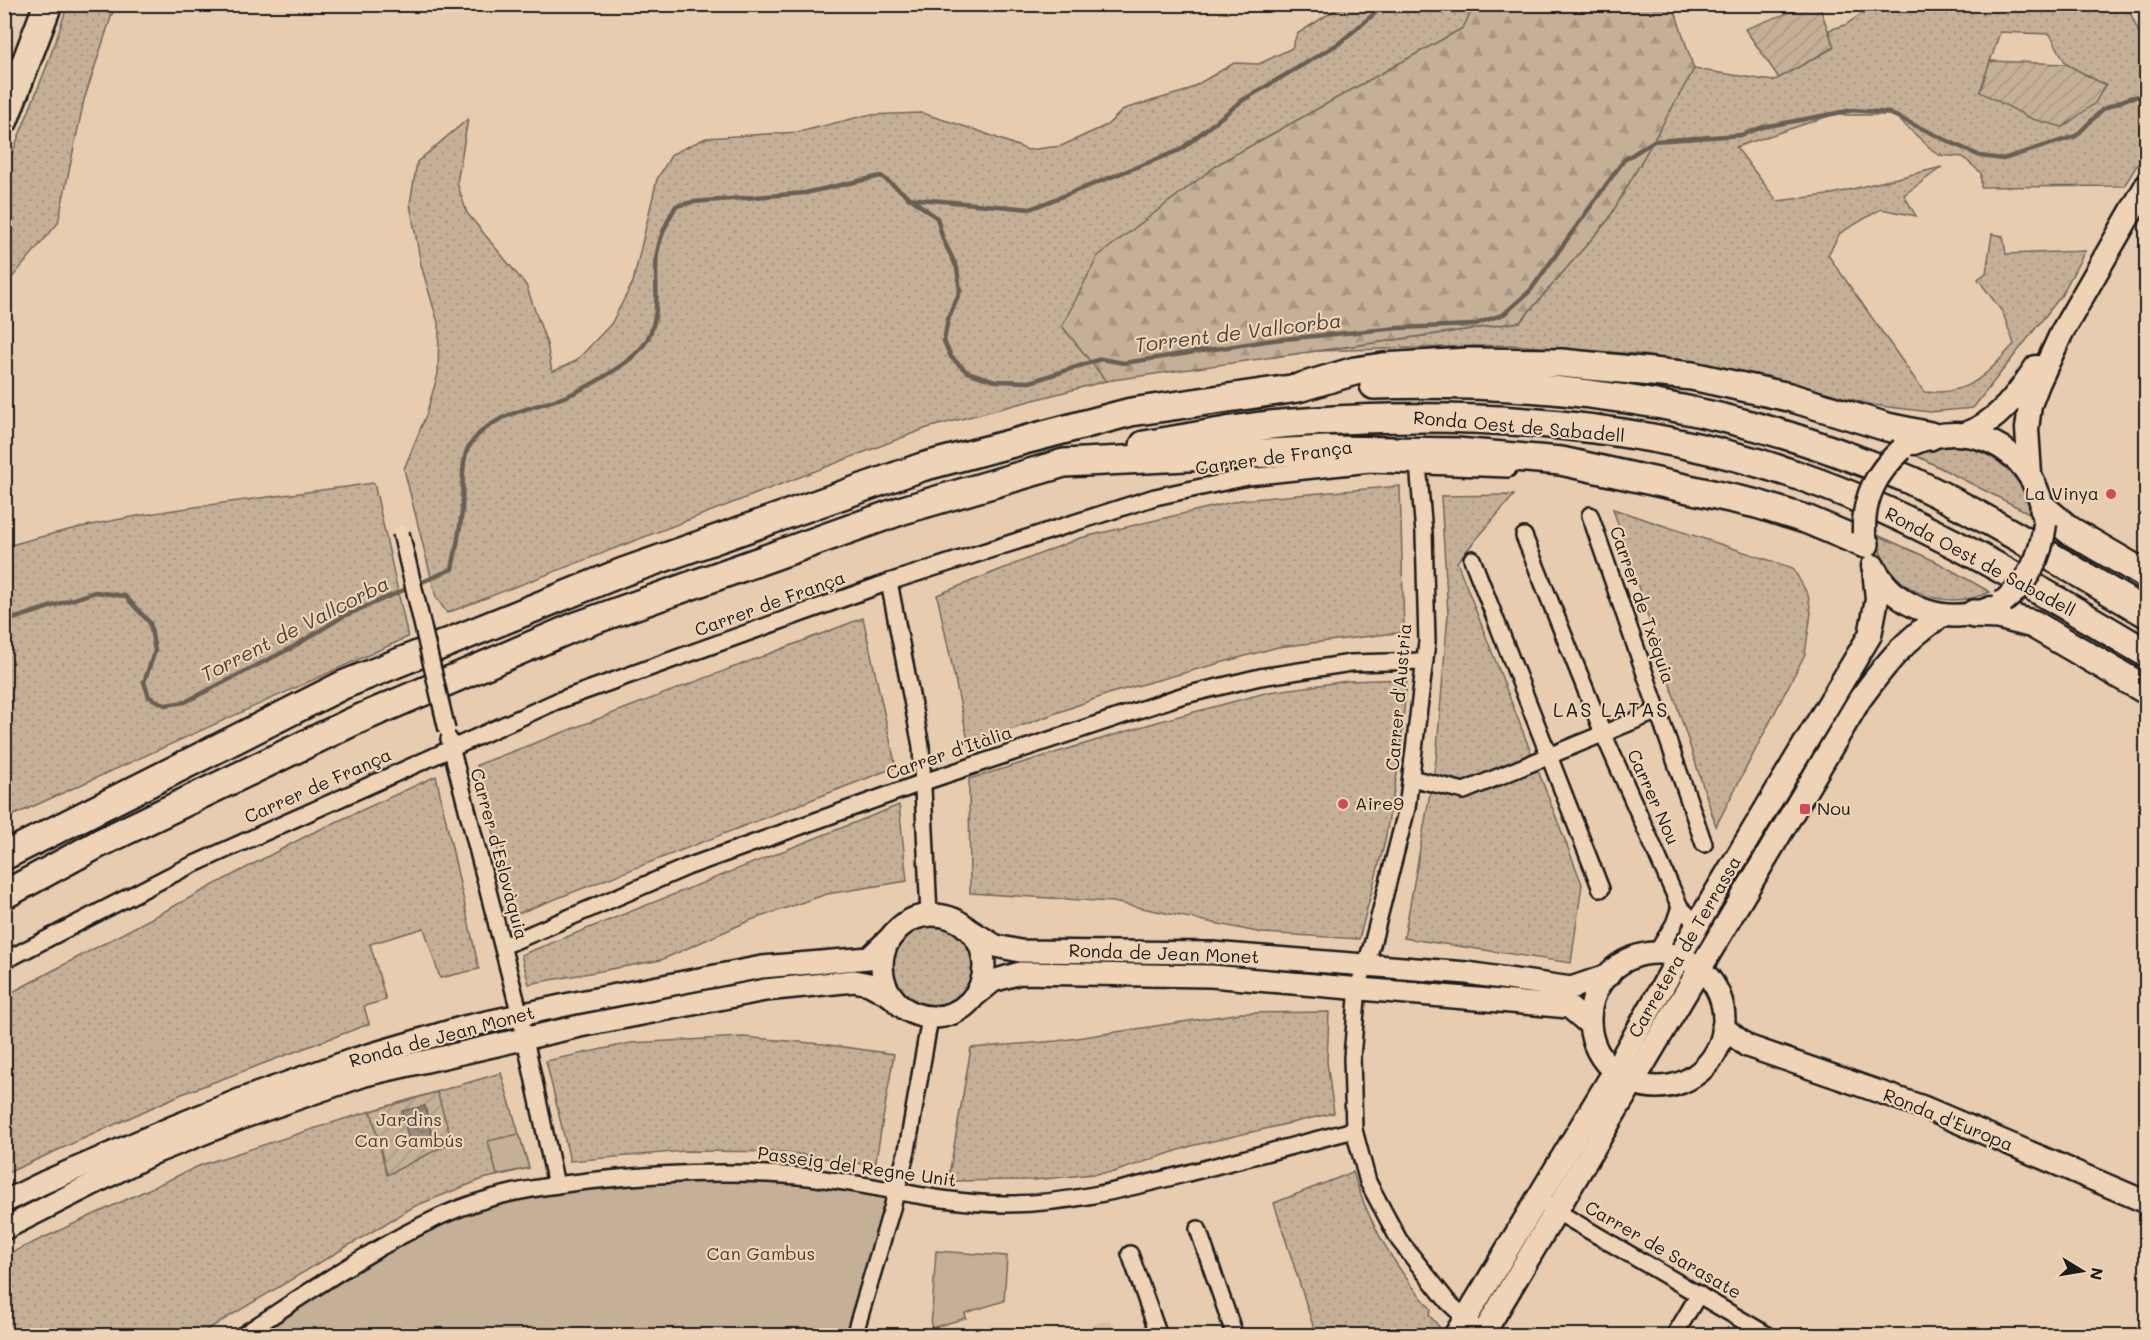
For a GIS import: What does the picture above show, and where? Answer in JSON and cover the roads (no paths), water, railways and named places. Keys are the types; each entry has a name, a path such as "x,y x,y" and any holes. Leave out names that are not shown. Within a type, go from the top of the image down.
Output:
{"highway":[{"path":"4,120 48,4"},
{"path":"4,856 17,844 343,685 611,576 744,527 922,467 1121,414 1298,388 1355,371 1383,367 1515,361 1622,367 1692,376 1789,397 1887,427 1930,436"},
{"name":"Ronda Oest de Sabadell","path":"1298,388 1410,384 1507,386 1616,397 1739,420 1822,446 1908,479 2018,537 2146,613"},
{"name":"Ronda Oest de Sabadell","path":"1064,463 1227,431 1305,422 1407,417 1609,431 1728,454 1809,479 1891,513 1991,564 2146,652"},
{"path":"4,895 100,843 352,722 577,626 903,510 1064,463 1264,452 1387,451 1457,452 1561,461 1757,504 1808,520 1867,549"},
{"path":"2044,516 2146,575"},
{"path":"1974,614 1998,615 2033,624 2146,690"}],"main road":[{"path":"2062,332 2004,409 1982,428 1965,434 1930,436 1902,449 1879,474 1869,491 1863,514 1867,549 1901,598 1941,616 1974,614 2003,602 2023,584 2034,566 2041,549 2044,516 2030,474 2027,429 2030,405 2062,332 2146,186"},
{"path":"1965,434 2002,447 2030,474"},
{"name":"Carretera de Terrassa","path":"1697,924 1870,635 1877,598 1867,549"},
{"name":"Carretera de Terrassa","path":"1460,1326 1537,1199 1699,964 1860,699 1895,652 1913,635 1941,616"},
{"path":"1697,924 1699,964"},
{"name":"Carretera de Terrassa","path":"1483,1335 1557,1211 1623,1077"}],"street":[{"name":"Carrer de França","path":"4,962 181,870 557,701 889,582 1155,497 1248,477 1370,464 1418,464 1558,472 1598,470"},
{"name":"Carrer d'Austria","path":"1365,964 1407,808 1425,662 1427,642 1424,533 1418,464"},
{"name":"Carrer de Txèquia","path":"1590,515 1704,844"},
{"name":"Carrer d'Eslovàquia","path":"401,533 451,747 520,1015 556,1185"},
{"name":"Carrer Nou","path":"1524,536 1603,733 1680,907 1697,924"},
{"path":"1472,559 1601,889"},
{"path":"889,582 912,694 924,782 929,915"},
{"name":"Carrer d'Itàlia","path":"503,946 687,867 924,782 1180,696 1260,677 1351,663 1425,662"},
{"path":"1411,778 1464,790 1658,711"},
{"path":"1657,952 1674,924 1680,907"},
{"path":"929,915 947,917 968,928 979,942 984,959 984,977 977,994 967,1005 951,1014 930,1018 912,1014 891,996 882,972 885,950 894,934 903,925 929,915"},
{"name":"Ronda de Jean Monet","path":"968,928 996,946 1020,951 1212,953 1467,973 1571,988 1609,975"},
{"name":"Ronda de Jean Monet","path":"4,1202 45,1182 242,1099 356,1059 464,1028 520,1015 762,967 869,958 894,934"},
{"path":"1657,952 1699,964 1720,999 1723,1027 1718,1052 1707,1066 1683,1083 1656,1088 1623,1077 1597,1050 1590,1025 1594,996 1609,975 1636,958 1657,952"},
{"path":"1365,964 1358,987 1352,1057 1354,1130 1368,1182 1399,1240 1448,1302 1460,1326"},
{"name":"Ronda de Jean Monet","path":"977,994 993,981 1020,973 1211,976 1569,1007 1590,1025"},
{"name":"Ronda de Jean Monet","path":"4,1229 154,1153 247,1116 365,1075 525,1038 765,990 854,981 869,984 891,996"},
{"path":"854,1335 907,1150 930,1018"},
{"name":"Ronda d'Europa","path":"1723,1027 1747,1046 1923,1107 2146,1202"},
{"path":"1718,1052 1747,1046"},
{"name":"Passeig del Regne Unit","path":"241,1335 367,1255 441,1216 495,1196 556,1185 662,1173 750,1172 803,1176 939,1200 1006,1204 1075,1199 1137,1186 1354,1130"},
{"name":"Carrer de Sarasate","path":"1537,1199 1769,1335"},
{"path":"1198,1229 1235,1335"},
{"path":"1130,1254 1159,1335"},
{"path":"1674,1335 1699,1294"},
{"name":"Carretera de Terrassa","path":"1460,1326 1483,1335"}],"water":[{"path":"425,1106 433,1141 410,1146 402,1111"}],"waterway":[{"path":"908,198 1030,209 1180,150 1243,100 1338,44 1386,4"},
{"name":"Torrent de Vallcorba","path":"4,622 95,592 125,596 150,623 155,651 144,682 149,697 165,705 185,702 293,647 342,617 452,569 462,511 463,469 468,448 477,436 499,420 586,387 637,353 643,346 653,324 656,312 658,247 676,206 693,202 805,193 881,176 937,218 943,239 957,268 960,291 948,319 944,341 951,357 967,372 995,381 1030,382 1101,359 1124,363 1273,340 1398,328 1473,325 1504,314 1530,291 1624,160 1654,141 1741,135 1763,127 1853,110 1889,113 1980,156 2003,159 2076,136 2103,109 2129,98 2146,95"}],"place":[{"name":"La Vinya","path":"2111,494"},
{"name":"Aire9","path":"1343,804"},
{"name":"Nou","path":"1805,809"}],"district":[{"name":"LAS LATAS","path":"1611,710"}],"park label":[{"name":"Jardins Can Gambús","path":"409,1130"},
{"name":"Can Gambus","path":"761,1254"}]}
